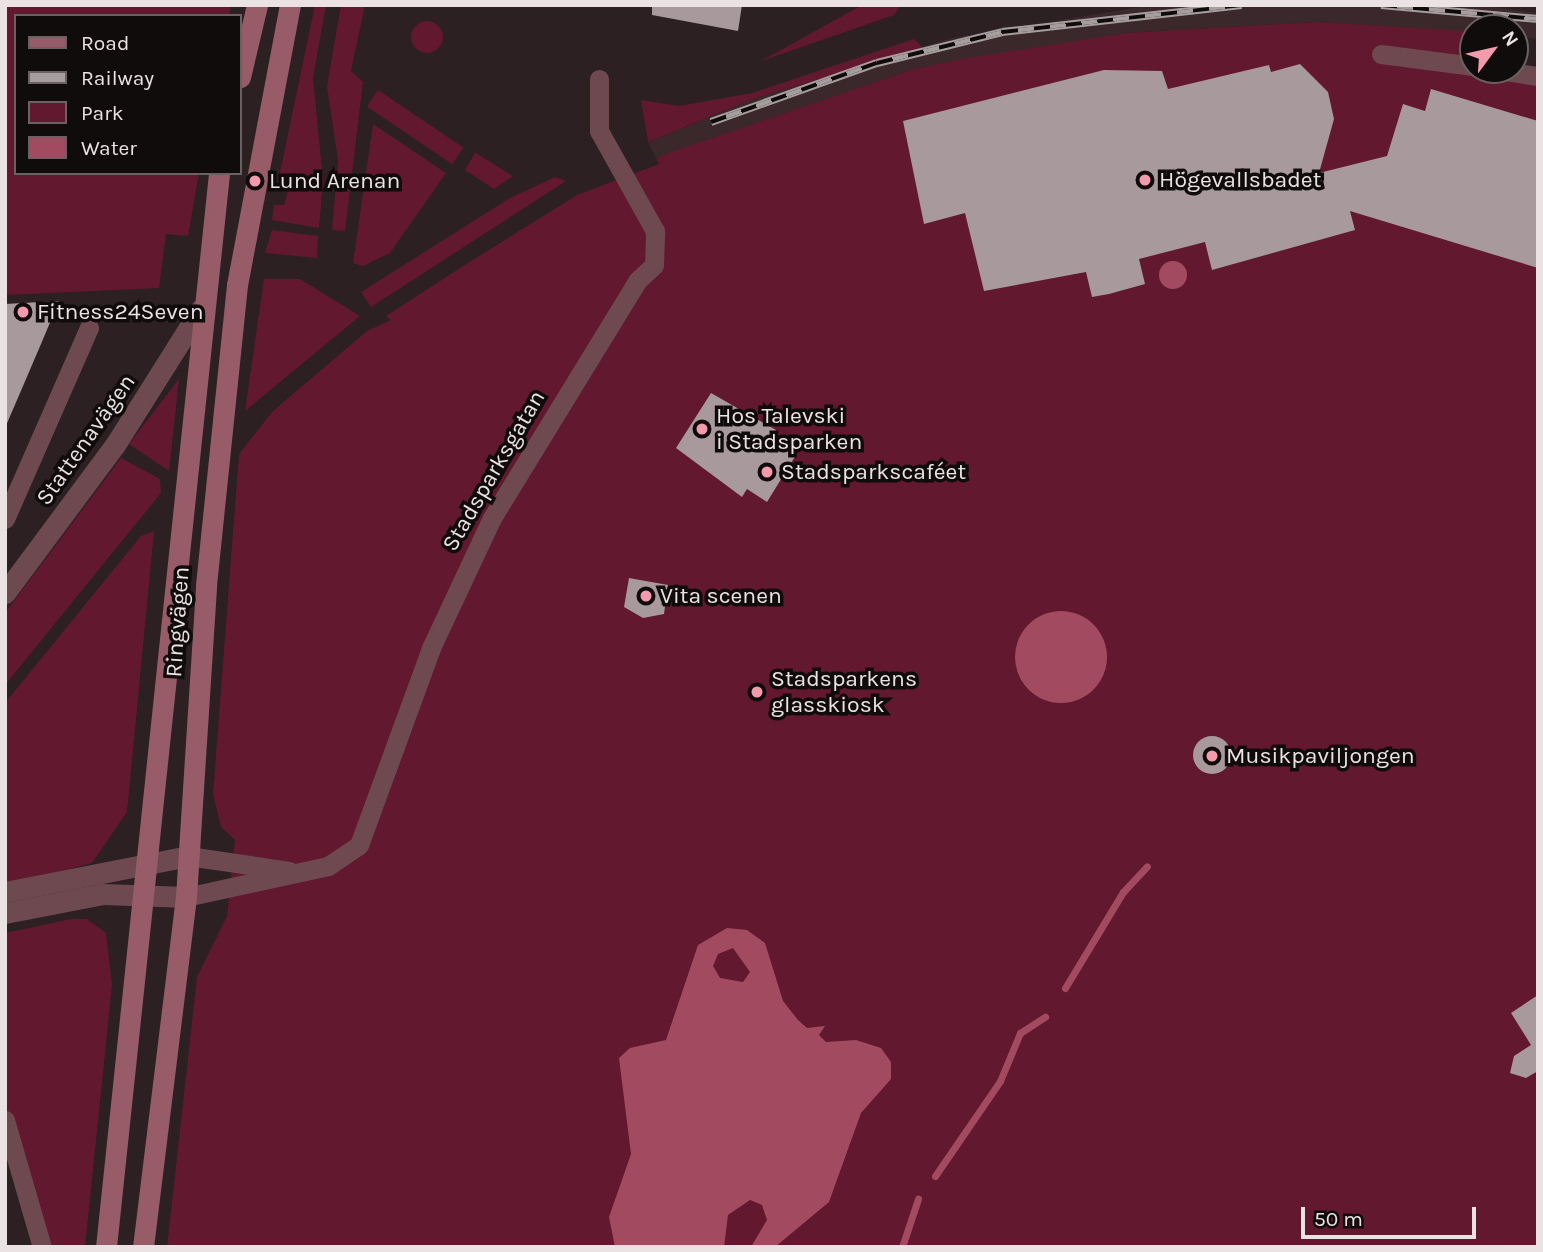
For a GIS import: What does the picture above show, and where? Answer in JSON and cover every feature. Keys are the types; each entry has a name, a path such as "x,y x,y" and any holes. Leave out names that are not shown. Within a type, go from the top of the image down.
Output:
{"main road":[{"path":"242,69 257,5"},
{"name":"Ringvägen","path":"143,1247 186,897 206,585 237,285 290,5"},
{"name":"Ringvägen","path":"106,1247 200,310 219,175"}],"street":[{"path":"1381,54 1459,64"},
{"name":"Stadsparksgatan","path":"186,897 340,861 365,836 431,648 492,518 637,281 654,265 655,231 598,131 599,79"},
{"name":"Stattenavägen","path":"5,593 116,445 200,310"},
{"path":"5,519 89,328"},
{"path":"5,891 144,862 188,856"},
{"name":"Stadsparksgatan","path":"188,856 301,872"},
{"path":"5,913 64,899 141,894 186,897"},
{"path":"5,1120 42,1247"}],"shaded area":[{"path":"1152,5 1480,5 1538,13 1538,39 1529,38 1529,14 1459,14 1459,31 1317,22 1126,33 914,69 656,158 648,142 753,99 952,38"}],"green space":[{"path":"5,5 231,5 229,14 14,14 14,175 199,175 188,236 166,234 159,288 5,295"},
{"path":"315,5 326,5 313,78 323,180 319,228 272,220 274,205 284,205 289,187 278,182"},
{"path":"341,5 365,5 351,71 363,82 345,231 332,230 338,161 327,86"},
{"path":"862,5 901,5 894,15 761,61"},
{"path":"427,21 438,26 443,37 438,48 427,53 416,48 411,37 416,26"},
{"path":"1317,22 1459,31 1459,84 1529,84 1529,70 1538,70 1538,1247 167,1247 197,977 227,916 235,840 221,827 213,794 239,454 273,411 367,331 391,320 386,316 577,195 659,164 656,158 674,151 914,69 1126,33"},
{"path":"914,39 923,48 753,99 648,142 641,100 679,106 752,93"},
{"path":"378,90 463,148 452,164 367,107"},
{"path":"373,124 446,173 390,253 363,266 353,263"},
{"path":"475,153 513,176 494,189 465,170"},
{"path":"555,177 566,181 371,307 361,292 510,198"},
{"path":"272,230 318,236 317,258 265,253"},
{"path":"264,279 300,279 360,316 245,411"},
{"path":"179,379 169,471 129,444"},
{"path":"121,458 160,479 161,493 5,685 5,613"},
{"path":"154,531 127,812 92,863 5,886 5,703 141,536"},
{"path":"71,919 87,919 106,933 112,985 85,1247 42,1247 5,1120 5,933"}],"water":[{"path":"1173,261 1183,265 1187,275 1183,285 1173,289 1163,285 1159,275 1163,265"},
{"path":"1061,611 1079,614 1094,624 1104,639 1107,657 1104,675 1094,690 1079,700 1061,703 1043,700 1028,690 1018,675 1015,657 1018,639 1028,624 1043,614"},
{"path":"727,928 747,930 765,943 783,1001 798,1020 807,1028 825,1026 819,1035 826,1042 856,1040 881,1048 891,1062 891,1079 861,1113 829,1202 775,1247 751,1247 767,1220 762,1205 750,1200 728,1215 724,1247 615,1247 609,1217 631,1154 619,1058 630,1048 666,1040 698,945","holes":["733,948 750,972 743,982 720,978 713,966 718,954"]}],"building":[{"path":"652,5 742,5 738,31 652,15"},
{"name":"Högevallsbadet","path":"1300,64 1328,92 1334,119 1319,173 1387,156 1403,104 1425,111 1431,89 1538,121 1538,268 1350,211 1355,230 1212,270 1205,242 1139,259 1145,284 1109,294 1092,297 1086,272 984,291 965,213 924,224 903,121 1104,70 1162,71 1168,89 1269,65 1271,72"},
{"path":"59,301 41,344 5,428 5,304"},
{"path":"711,393 776,430 771,438 796,455 767,502 747,489 742,497 676,448"},
{"name":"Vita scenen","path":"629,578 668,585 664,614 643,618 624,607"},
{"path":"753,683 761,683 766,692 764,699 753,701 748,696 748,688"},
{"name":"Musikpaviljongen","path":"1212,736 1225,742 1231,755 1225,768 1212,774 1199,768 1193,755 1199,742"},
{"path":"1538,995 1538,1071 1526,1078 1510,1073 1514,1056 1531,1045 1511,1013"}],"waterway":[{"path":"1065,988 1123,892 1147,866"},
{"path":"935,1176 1000,1081 1020,1033 1045,1017"},
{"path":"902,1247 918,1199"}],"railway":[{"path":"711,122 877,63 1002,32 1241,5"},
{"path":"1381,5 1538,19"}],"place":[{"name":"Högevallsbadet","path":"1145,180"},
{"name":"Lund Arenan","path":"255,181"},
{"name":"Fitness24Seven","path":"23,312"},
{"name":"Hos Talevski i Stadsparken","path":"702,429"},
{"name":"Stadsparkscaféet","path":"767,472"},
{"name":"Vita scenen","path":"646,596"},
{"name":"Stadsparkens glasskiosk","path":"757,692"},
{"name":"Musikpaviljongen","path":"1212,756"}]}
